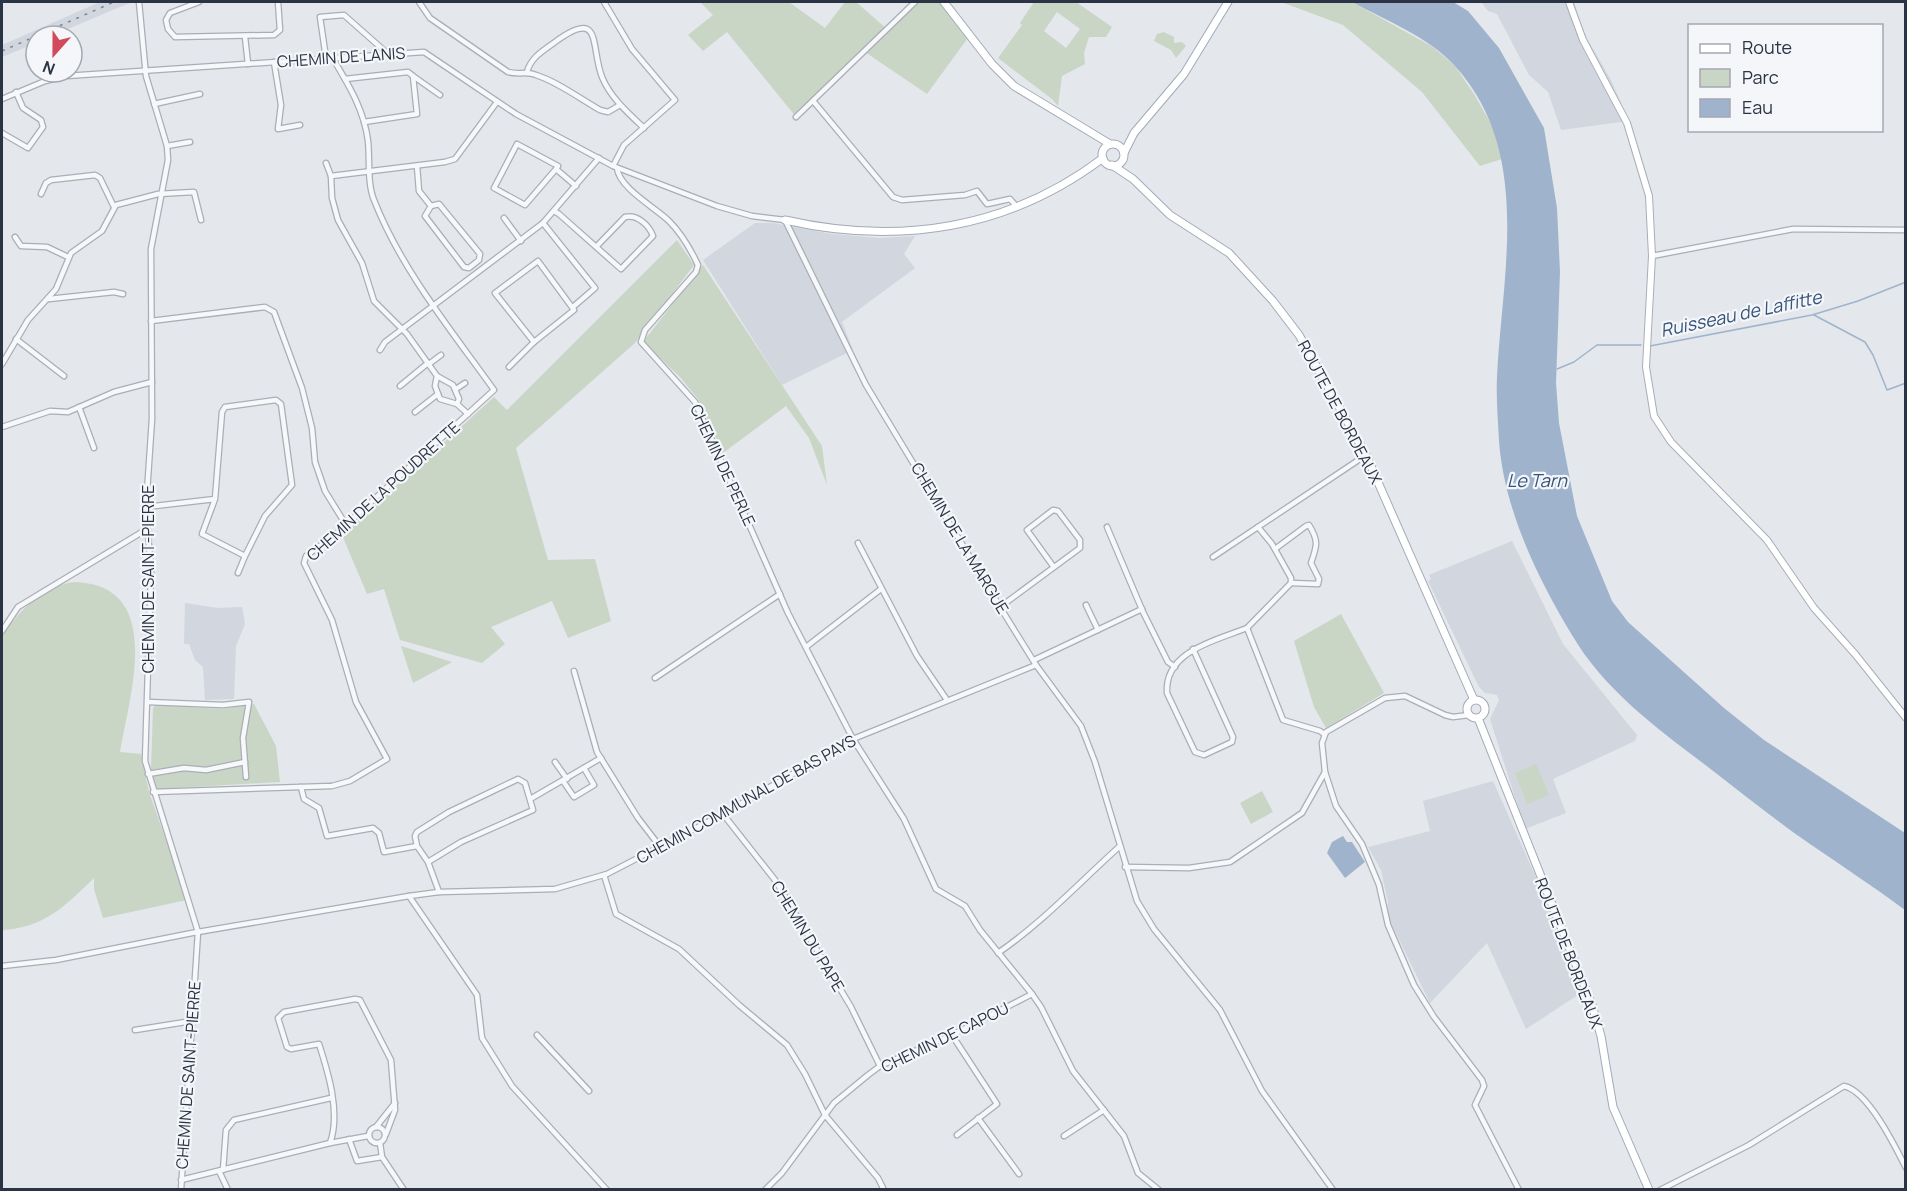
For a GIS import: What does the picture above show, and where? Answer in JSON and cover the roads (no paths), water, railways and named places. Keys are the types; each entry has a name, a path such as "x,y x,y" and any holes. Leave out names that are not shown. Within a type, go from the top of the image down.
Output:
{"main road":[{"path":"944,2 992,64 1014,86 1091,134 1119,145 1124,155"},
{"path":"785,220 849,232 905,232 960,224 1017,207 1089,170 1119,164 1134,133 1179,81 1228,2"},
{"path":"1569,2 1583,40 1620,107 1634,143 1649,196 1652,256 1646,367 1651,406 1658,425 1676,447 1767,540 1814,609 1855,654 1905,718"},
{"path":"1089,170 1102,156 1104,149 1134,133"},
{"path":"1091,134 1102,156 1111,165"},
{"name":"ROUTE DE BORDEAUX","path":"1124,155 1132,179"},
{"name":"ROUTE DE BORDEAUX","path":"1111,165 1132,179 1170,215 1215,242 1233,257 1277,306 1299,335 1366,455 1474,700"},
{"path":"1474,700 1482,703 1485,708 1484,714 1478,718 1469,715 1467,706 1474,700"},
{"name":"ROUTE DE BORDEAUX","path":"1478,718 1592,1005 1601,1036 1613,1107 1648,1190"}],"street":[{"name":"CHEMIN DE SAINT-PIERRE","path":"139,2 145,70 167,146 168,160 151,249 152,382 146,507 151,573 145,761 198,932 181,1190"},
{"path":"199,2 170,14 166,20 168,29 175,37 274,35 280,30 278,2"},
{"path":"419,2 430,18 508,72 516,75 527,72 608,112 620,105"},
{"path":"604,2 632,50 675,100 619,150 615,167 717,207 752,216 785,220"},
{"path":"796,117 915,2"},
{"path":"329,58 320,17 344,15 388,53"},
{"path":"527,72 530,61 571,31 582,27 591,30 595,37 603,78 620,105 644,128"},
{"path":"245,37 248,64"},
{"name":"CHEMIN DE LANIS","path":"2,99 58,78 145,70 424,52 497,102 615,167"},
{"name":"CHEMIN DE LA POUDRETTE","path":"153,792 332,786 350,781 387,759 356,702 332,620 304,563 306,556 346,525 494,390 434,306 372,197 371,171 357,100 329,58"},
{"path":"274,62 281,105 278,129 300,125"},
{"path":"345,79 408,72 440,95"},
{"path":"363,122 417,114 413,76"},
{"path":"2,133 28,148 43,127 41,120 23,108 16,92"},
{"path":"154,104 200,94"},
{"path":"331,176 455,159 497,102"},
{"path":"814,102 893,197 902,200 965,195 977,191 987,204 1010,199 1017,207"},
{"path":"167,146 190,142"},
{"path":"556,168 525,205 494,188 517,144 558,166 556,168 576,186"},
{"path":"380,350 385,342 543,223 599,158"},
{"path":"326,163 331,176 332,198 338,219 366,272 372,298 382,311 402,329 437,376 456,389 459,399 457,404"},
{"path":"417,166 419,191 431,206"},
{"name":"CHEMIN DE PERLE","path":"615,167 632,191 675,227 698,265 696,272 645,330 642,342 695,402 780,594 853,739 904,819 936,889 965,906 998,953 1032,994 1041,1007 1073,1071 1124,1136 1138,1173 1159,1190"},
{"path":"41,194 46,183 51,180 94,175 100,178 114,207"},
{"path":"2,364 28,320 50,299 58,285 68,257 77,247 102,231 114,207 161,195 196,193 201,220"},
{"path":"443,205 480,254 469,268 464,267 425,216 431,206 443,205"},
{"path":"554,211 596,247 623,269 653,236 637,217 632,215 625,217 596,247"},
{"path":"504,218 520,241"},
{"name":"CHEMIN DE LA MARGUE","path":"785,220 855,365 1035,663 1081,726 1095,762 1137,901 1154,929 1220,1010 1262,1091 1333,1190"},
{"path":"509,367 534,342 574,310 573,307 595,288 543,223"},
{"path":"1652,256 1793,230 1905,230"},
{"path":"15,237 21,246 47,247 68,257"},
{"path":"534,342 495,293 538,261 573,307"},
{"path":"475,263 480,270"},
{"path":"50,299 114,292 123,294"},
{"path":"151,321 265,307 274,312 302,388 312,428 315,462 325,491 346,525"},
{"path":"16,339 64,376"},
{"path":"400,386 441,355"},
{"path":"437,376 435,386 440,399 457,404 468,414"},
{"path":"2,427 50,411 60,414 114,392 152,382"},
{"path":"456,389 465,382"},
{"path":"415,412 438,394"},
{"path":"238,573 265,516 292,485 281,404 276,400 225,407 222,412 215,499 202,534 245,556"},
{"path":"80,407 94,448"},
{"path":"1214,557 1357,461"},
{"path":"146,507 215,499"},
{"path":"1000,607 1080,548 1080,540 1058,511 1053,510 1028,530 1053,567"},
{"path":"1275,549 1309,525 1317,539 1318,545 1311,563 1319,579 1318,584 1291,584"},
{"path":"1107,526 1142,609 1168,662 1174,667"},
{"path":"1193,649 1232,730 1232,742 1204,755 1196,752 1166,687 1174,667 1184,654 1193,649 1247,628 1291,584 1291,578 1275,549 1257,526"},
{"path":"2,631 18,607 147,529"},
{"path":"858,543 927,672 947,700"},
{"path":"806,647 881,589"},
{"path":"655,678 780,594"},
{"path":"1086,605 1098,630"},
{"name":"CHEMIN COMMUNAL DE BAS PAYS","path":"2,966 78,956 198,932 409,896 439,892 555,889 604,875 661,848 853,739 1035,663 1142,609"},
{"path":"1247,628 1283,720 1320,730 1324,734"},
{"path":"574,671 601,758 638,818 661,848"},
{"path":"1469,715 1453,717 1414,699 1389,697 1324,734 1322,743 1325,772 1336,806 1362,844 1379,885 1388,925 1414,985 1434,1017 1482,1080 1484,1086 1474,1105 1519,1190"},
{"path":"148,702 223,705 249,702 243,738 246,777"},
{"path":"532,798 601,758"},
{"path":"148,774 184,768 206,770 245,762"},
{"path":"555,762 574,797 594,784 584,768"},
{"path":"1125,867 1189,868 1230,862 1302,813 1325,772"},
{"path":"428,862 461,842 530,812 534,807 525,783 518,779 449,812 417,832 415,836 417,846 428,862 439,892"},
{"path":"301,787 304,799 319,807 327,836 372,828 378,833 384,852 417,846"},
{"name":"CHEMIN DU PAPE","path":"723,814 775,880 851,1007 880,1066"},
{"path":"998,953 1045,917 1101,861 1120,846"},
{"path":"604,875 616,914 679,949 792,1051 825,1114 878,1178 884,1190"},
{"path":"409,896 477,995 482,1038 512,1086 607,1190"},
{"name":"CHEMIN DE CAPOU","path":"765,1190 782,1173 834,1103 880,1066 952,1035 1032,994"},
{"path":"328,1144 333,1126 331,1098 328,1073 319,1044 291,1049 287,1047 279,1015 355,999 360,1000 390,1055 395,1103 393,1120 380,1143 382,1157 404,1190"},
{"path":"135,1030 192,1021"},
{"path":"537,1035 589,1091"},
{"path":"952,1035 997,1104 957,1135"},
{"path":"1660,1190 1749,1145 1844,1086 1857,1092 1873,1112 1905,1168"},
{"path":"228,1190 221,1171 226,1130 234,1120 331,1098"},
{"path":"181,1180 368,1136 395,1103"},
{"path":"1064,1136 1104,1110"},
{"path":"978,1119 1019,1174"},
{"path":"376,1127 382,1128 386,1134"},
{"path":"368,1136 372,1143 380,1143"},
{"path":"349,1139 357,1161 382,1157"}],"water":[{"name":"Le Tarn","path":"1352,2 1453,2 1468,11 1499,48 1544,128 1557,208 1560,272 1556,383 1559,423 1577,516 1612,601 1628,622 1724,708 1764,740 1905,833 1905,910 1784,826 1651,723 1616,691 1585,655 1572,635 1524,542 1502,466 1497,385 1507,215 1504,175 1495,136 1479,100 1455,66 1433,46"},
{"path":"1343,836 1347,842 1352,842 1365,862 1345,878 1327,853 1332,842"}],"waterway":[{"name":"Ruisseau de Laffitte","path":"1650,346 1812,315 1858,301 1906,282"},
{"path":"1814,315 1865,342 1873,355 1887,390 1906,383"},
{"name":"Ruisseau de Laffitte","path":"1557,369 1574,362 1597,345 1641,345"}],"railway":[{"path":"2,51 114,2"}]}
